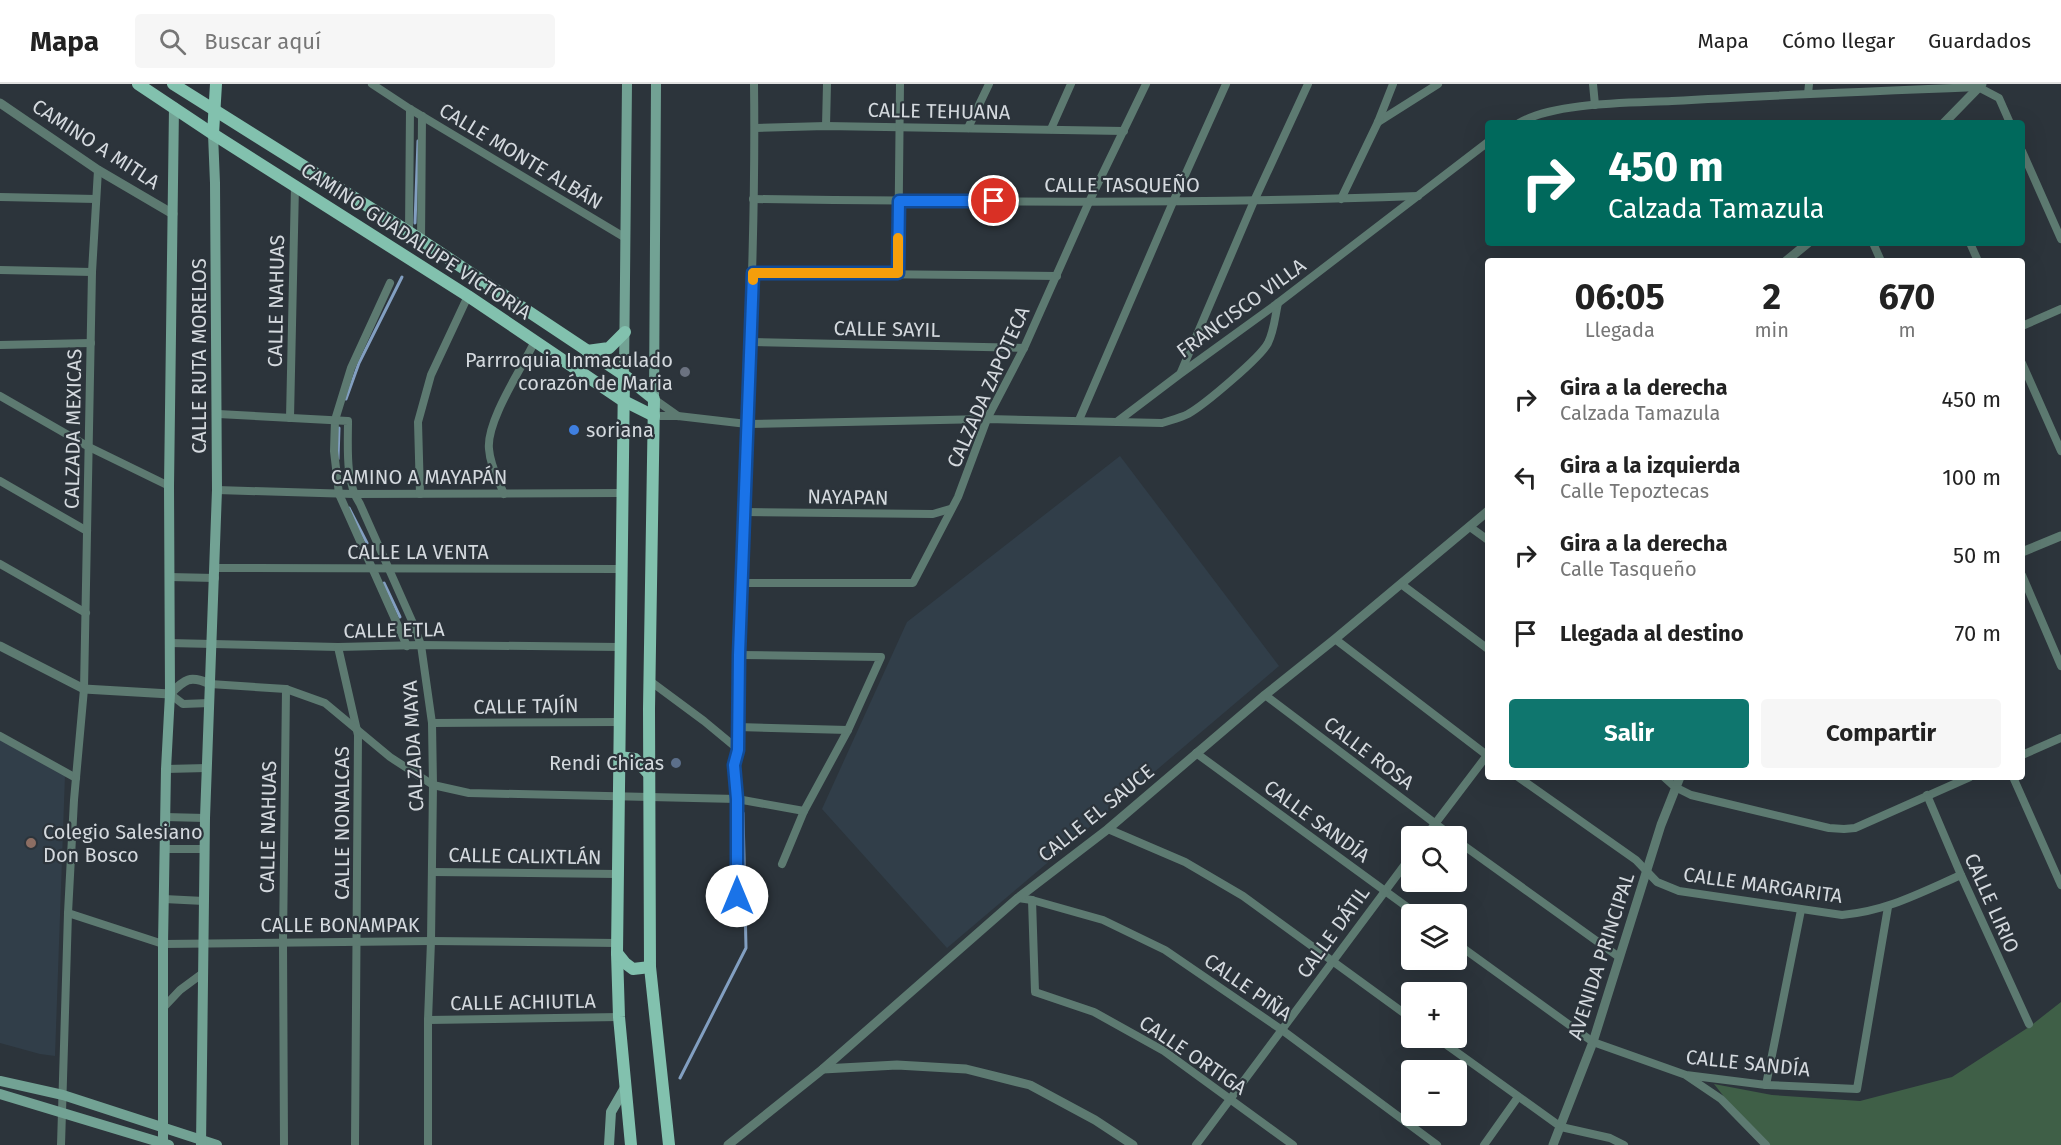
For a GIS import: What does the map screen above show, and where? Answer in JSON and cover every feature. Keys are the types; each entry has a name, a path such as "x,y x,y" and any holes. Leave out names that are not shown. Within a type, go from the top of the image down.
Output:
{"main road":[{"name":"CAMINO GUADALUPE VICTORIA","path":"138,84 468,296 622,400 654,416"},
{"name":"CAMINO GUADALUPE VICTORIA","path":"174,84 409,232 624,375 654,399"},
{"path":"174,84 174,107"},
{"path":"213,134 216,84"},
{"path":"627,84 624,237 626,332 622,400 617,948 619,1017 631,1145"},
{"path":"656,84 649,774 650,967 669,1145"},
{"name":"CALLE RUTA MORELOS","path":"165,1144 163,1128 163,944 166,769 170,694 169,486 174,107"},
{"name":"CALLE RUTA MORELOS","path":"201,1142 205,818 215,573 218,414 216,192 213,134"},
{"path":"587,351 609,348 626,332"},
{"path":"619,757 635,759 649,774"},
{"path":"617,948 625,963 633,969 650,967"},
{"path":"0,1081 63,1095 201,1142 217,1145"},
{"path":"609,1145 610,1112 626,1086"},
{"path":"0,1094 165,1144"}],"street":[{"name":"CALLE MONTE ALBÁN","path":"372,84 385,88 410,109 624,237"},
{"path":"737,896 737,799 734,765 738,750 741,583 753,273 754,84"},
{"path":"826,126 827,84"},
{"path":"898,273 900,84"},
{"path":"968,128 989,84"},
{"path":"1051,129 1071,84"},
{"name":"CALZADA ZAPOTECA","path":"741,583 913,583 958,497 987,419 1024,348 1089,202 1146,84"},
{"path":"1079,420 1226,84"},
{"path":"1180,374 1254,201 1308,84"},
{"path":"1341,199 1378,122 1393,84"},
{"path":"1378,122 1438,84"},
{"path":"1593,84 1595,105"},
{"path":"1808,94 1809,84"},
{"path":"1524,120 1559,110 1595,105 1980,86 1999,98 2009,120"},
{"path":"1947,120 1980,86"},
{"name":"CAMINO A MITLA","path":"0,103 98,170 173,214"},
{"path":"409,232 410,109"},
{"path":"421,241 422,116"},
{"name":"CALLE TEHUANA","path":"755,128 826,126 1124,131"},
{"name":"FRANCISCO VILLA","path":"1118,421 1278,303 1485,144"},
{"path":"2025,158 2061,239"},
{"name":"CALZADA MEXICAS","path":"61,1145 68,913 84,689 92,272 98,170"},
{"name":"CALLE NAHUAS","path":"290,418 295,186"},
{"name":"CALLE TASQUEÑO","path":"753,199 1089,202 1254,201 1418,196"},
{"path":"0,197 96,199"},
{"path":"1790,258 1804,246"},
{"path":"0,270 92,272"},
{"path":"753,273 1056,276"},
{"path":"390,283 351,368 335,420 334,451 339,494 407,646"},
{"path":"420,494 417,422 431,375 468,296"},
{"path":"987,419 1162,423 1177,419 1191,413 1257,358 1267,345 1272,332 1278,303"},
{"path":"2025,325 2061,309"},
{"path":"504,494 493,468 489,450 489,435 494,419 535,341"},
{"name":"CALLE SAYIL","path":"750,342 1024,348"},
{"path":"0,345 91,343"},
{"path":"2025,370 2061,451"},
{"path":"0,396 89,447 169,486"},
{"name":"CAMINO GUADALUPE VICTORIA","path":"654,399 678,416"},
{"path":"218,414 335,420"},
{"name":"CAMINO GUADALUPE VICTORIA","path":"654,416 678,416 747,424 987,419"},
{"name":"CALZADA MAYA","path":"335,420 348,421 348,451 353,494 360,504 421,645 432,723 428,1145"},
{"path":"0,481 87,531"},
{"name":"CAMINO A MAYAPÁN","path":"217,490 339,494 621,493"},
{"name":"NAYAPAN","path":"744,512 933,514 950,509"},
{"name":"CALLE EL SAUCE","path":"728,1145 823,1069 1018,898 1108,829 1265,695 1485,514"},
{"path":"1470,527 1485,538"},
{"path":"2025,551 2061,536"},
{"path":"0,564 86,613"},
{"name":"CALLE LA VENTA","path":"169,577 215,573 372,568 620,569"},
{"path":"2025,582 2061,666"},
{"path":"1401,584 1485,647"},
{"path":"1335,639 1485,753"},
{"name":"CALLE ETLA","path":"169,643 338,647 421,645 620,647"},
{"path":"0,646 84,689 170,694 183,704 210,703"},
{"name":"CALLE NONALCAS","path":"338,647 357,730 358,943 355,1145"},
{"path":"739,655 881,657 848,730 804,811 782,864"},
{"path":"170,694 183,681 191,679 210,684 286,689 325,703 390,757 433,785 469,793 737,799 804,811"},
{"path":"650,681 704,721 738,750"},
{"name":"CALLE NAHUAS","path":"284,1145 283,942 286,689"},
{"name":"CALLE ROSA","path":"1265,695 1438,826"},
{"name":"CALLE TAJÍN","path":"432,723 620,722"},
{"path":"738,727 848,730"},
{"path":"0,736 76,778"},
{"path":"2025,754 2061,738"},
{"name":"CALLE SANDÍA","path":"1196,753 1402,904"},
{"path":"1435,824 1485,759"},
{"path":"166,769 207,768"},
{"name":"CALLE MARGARITA","path":"1522,780 1636,860 1658,882 1679,891 1842,915 1866,913 1888,907 1961,875"},
{"path":"1667,780 1691,795 1844,830 1855,828 1963,780"},
{"name":"AVENIDA PRINCIPAL","path":"1553,1145 1593,1042 1647,870 1678,780"},
{"path":"2014,780 2061,885"},
{"name":"CALLE LIRIO","path":"1928,795 1961,875 2029,1024"},
{"path":"165,817 205,818"},
{"path":"1108,829 1185,862 1243,896 1401,1011"},
{"name":"CALLE ROSA","path":"1467,847 1619,957"},
{"path":"164,849 205,849"},
{"name":"CALLE DÁTIL","path":"1196,1145 1401,869"},
{"name":"CALLE CALIXTLÁN","path":"432,872 617,874"},
{"name":"CALLE PIÑA","path":"1018,898 1103,920 1165,950 1282,1030 1437,1145"},
{"path":"164,899 204,901"},
{"name":"CALLE ORTIGA","path":"1032,900 1035,992 1094,1012 1164,1051 1293,1145"},
{"name":"CALLE SANDÍA","path":"1467,951 1593,1042 1686,1075 1766,1085 1857,1089 1888,907"},
{"path":"1766,1085 1801,910"},
{"name":"CALLE BONAMPAK","path":"68,913 163,944 431,941 617,948"},
{"path":"163,1008 180,990 203,973"},
{"name":"CALLE ACHIUTLA","path":"428,1020 619,1017"},
{"path":"1451,1048 1561,1127 1610,1138 1624,1145"},
{"path":"823,1069 897,1065 966,1069 1030,1085 1095,1120 1133,1145"},
{"path":"1686,1075 1721,1099 1766,1145"},
{"path":"1484,1145 1518,1097"}],"shaded area":[{"path":"1120,456 1279,666 947,948 822,809 907,622"},
{"name":"Colegio Salesiano Don Bosco","path":"0,739 65,775 55,1056 0,1043"}],"green space":[{"path":"2061,1002 2061,1145 1762,1145 1714,1084 1772,1095 1860,1101 1952,1077 2029,1027"}],"waterway":[{"path":"415,223 418,141"},
{"path":"346,399 359,363 402,277"},
{"path":"338,459 339,428"},
{"path":"349,508 367,543"},
{"path":"384,583 400,617"},
{"path":"680,1078 746,948 743,813"}],"slow traffic":[{"path":"753,280 753,273 898,273 898,238"}],"place":[{"name":"Parrroquia Inmaculado corazón de Maria","path":"685,372"},
{"name":"soriana","path":"574,430"},
{"name":"Rendi Chicas","path":"676,763"},
{"name":"Colegio Salesiano Don Bosco","path":"31,843"}],"route":[{"path":"737,896 737,799 734,765 738,750 739,655 753,273 898,273 899,201 994,201"}]}
